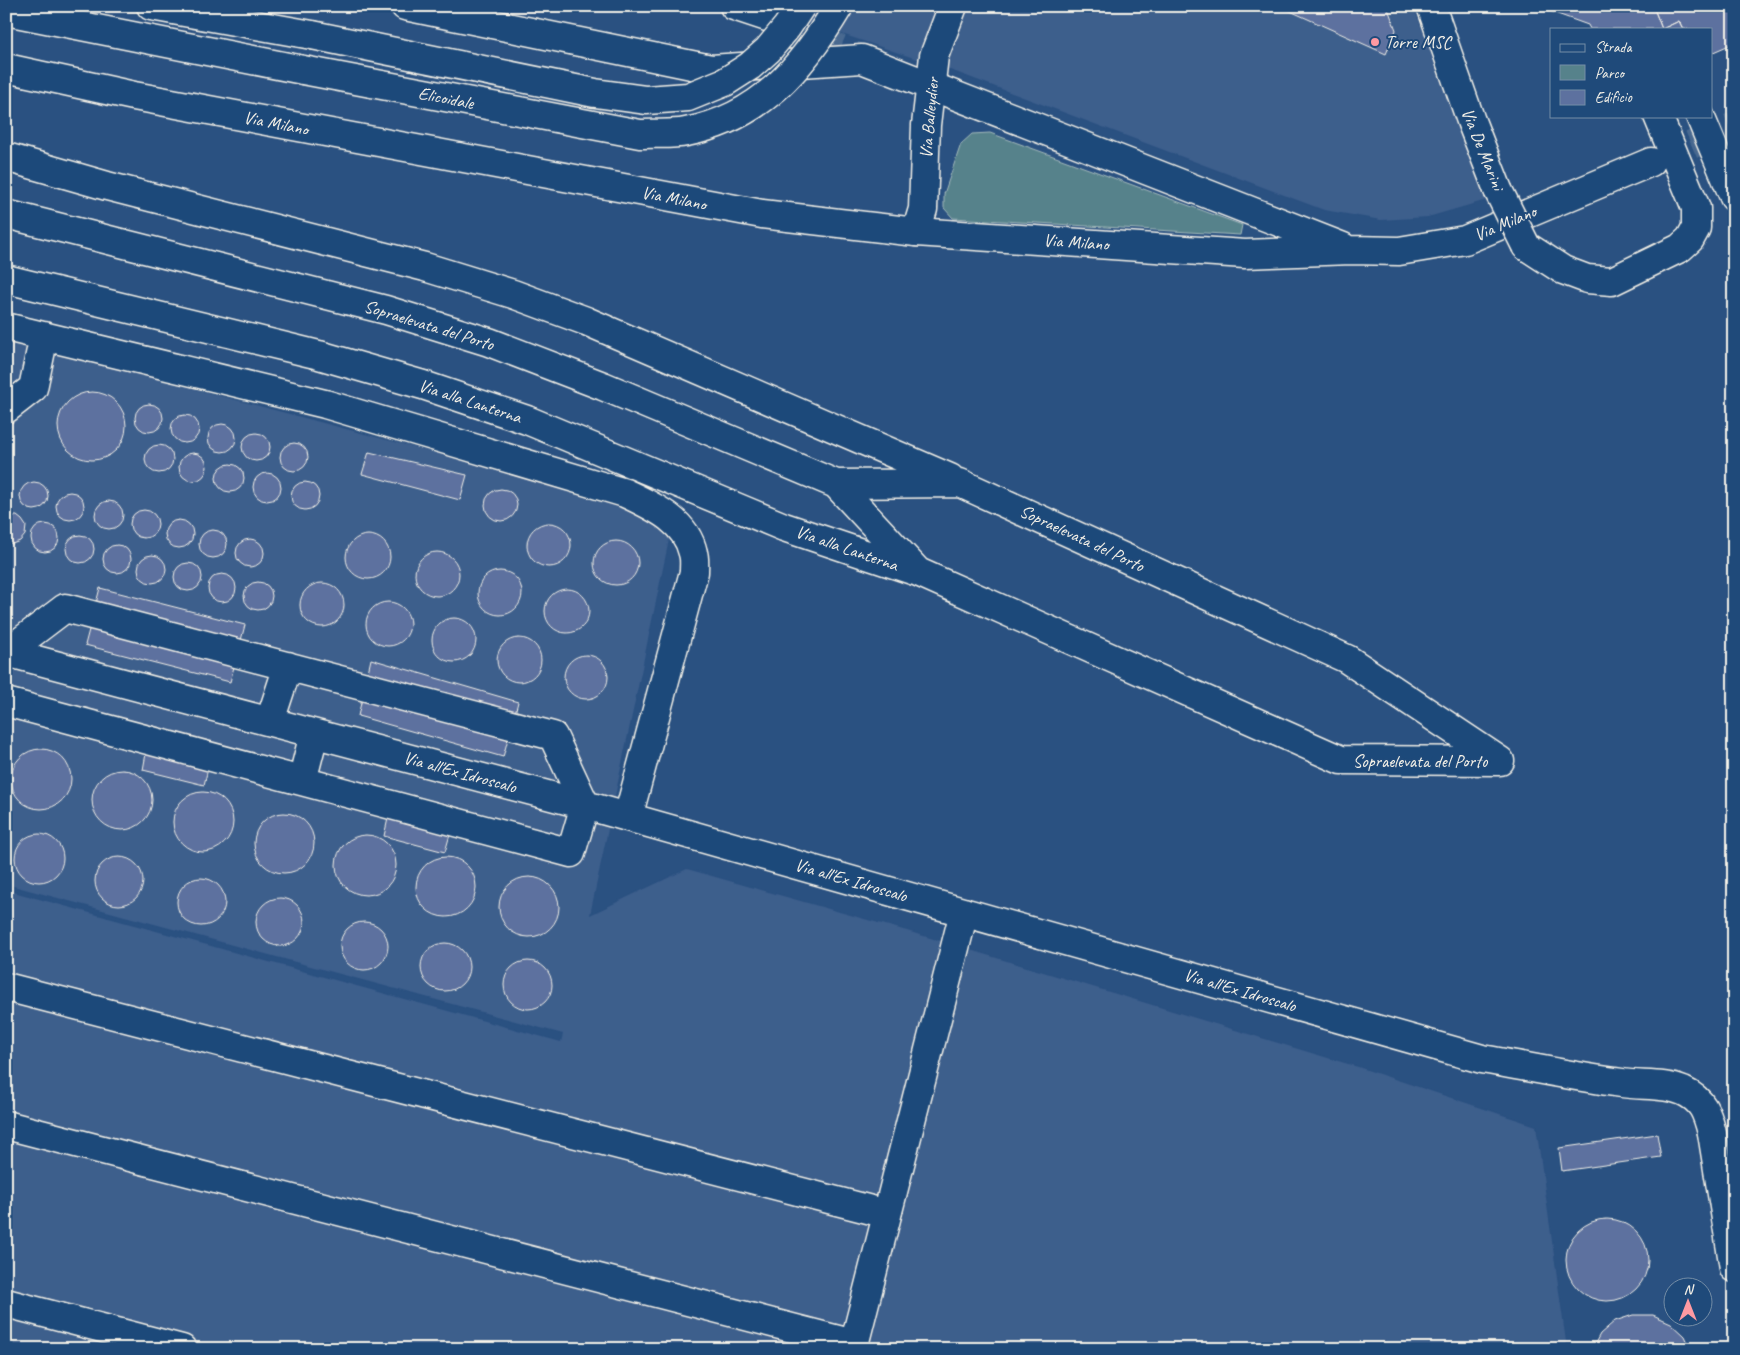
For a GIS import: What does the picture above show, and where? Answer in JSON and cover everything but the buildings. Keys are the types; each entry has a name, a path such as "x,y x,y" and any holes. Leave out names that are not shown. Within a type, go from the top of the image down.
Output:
{"main road":[{"name":"Elicoidale","path":"151,6 197,10 595,93 646,100 688,97 725,82 750,66 768,50 801,6"},
{"name":"Via Milano","path":"405,6 711,69 862,59 1351,250"},
{"path":"734,6 776,20"},
{"name":"Elicoidale","path":"6,11 640,134 684,132 715,125 744,111 769,94 792,72 815,46 839,6"},
{"name":"Via Balleydier","path":"916,232 923,209 926,125 934,56 952,6"},
{"name":"Via De Marini","path":"1430,6 1498,190 1526,246 1563,270 1587,279 1612,281 1680,248 1690,239 1696,228 1696,208 1659,118"},
{"name":"Via Milano","path":"6,68 134,96 762,214 916,232 1245,254 1351,250 1399,252 1465,240 1651,162"},
{"path":"1701,118 1734,197"},
{"path":"6,158 424,267 513,294 586,321 960,483"},
{"name":"Sopraelevata del Porto","path":"6,214 386,310 489,342 603,386 836,484 960,483 1347,659 1500,761 1341,760 918,572 836,484"},
{"name":"Via alla Lanterna","path":"6,279 319,354 423,385 527,420 784,527 918,572"},
{"path":"6,327 325,404 625,493 660,511 681,528 690,541 694,555 694,572 628,817"},
{"path":"6,409 33,388 44,336"},
{"path":"6,653 64,608 288,666 552,736 585,805 571,853 6,702"},
{"name":"Via all'Ex Idroscalo","path":"6,653 585,805 1482,1059 1624,1083 1660,1085 1682,1091 1696,1099 1707,1112 1734,1268"},
{"path":"270,721 288,666"},
{"path":"302,781 314,734"},
{"path":"6,1125 854,1346 964,912"},
{"path":"6,987 887,1214"},
{"path":"6,1303 182,1349"}],"shaded area":[{"path":"758,6 1413,6 1490,199 1428,217 1381,220 1324,210 953,71"},
{"path":"6,339 674,516 590,915 687,869 907,931 1358,1067 1536,1126 1567,1349 6,1349 6,890 561,1042 563,1034 6,884"}],"green space":[{"path":"990,133 1242,225 1240,235 953,218 944,208 944,194 961,144 972,134"}],"tunnel":[{"path":"776,20 862,59"},
{"path":"1653,162 1734,126"}],"place":[{"name":"Torre MSC","path":"1375,42"}]}
